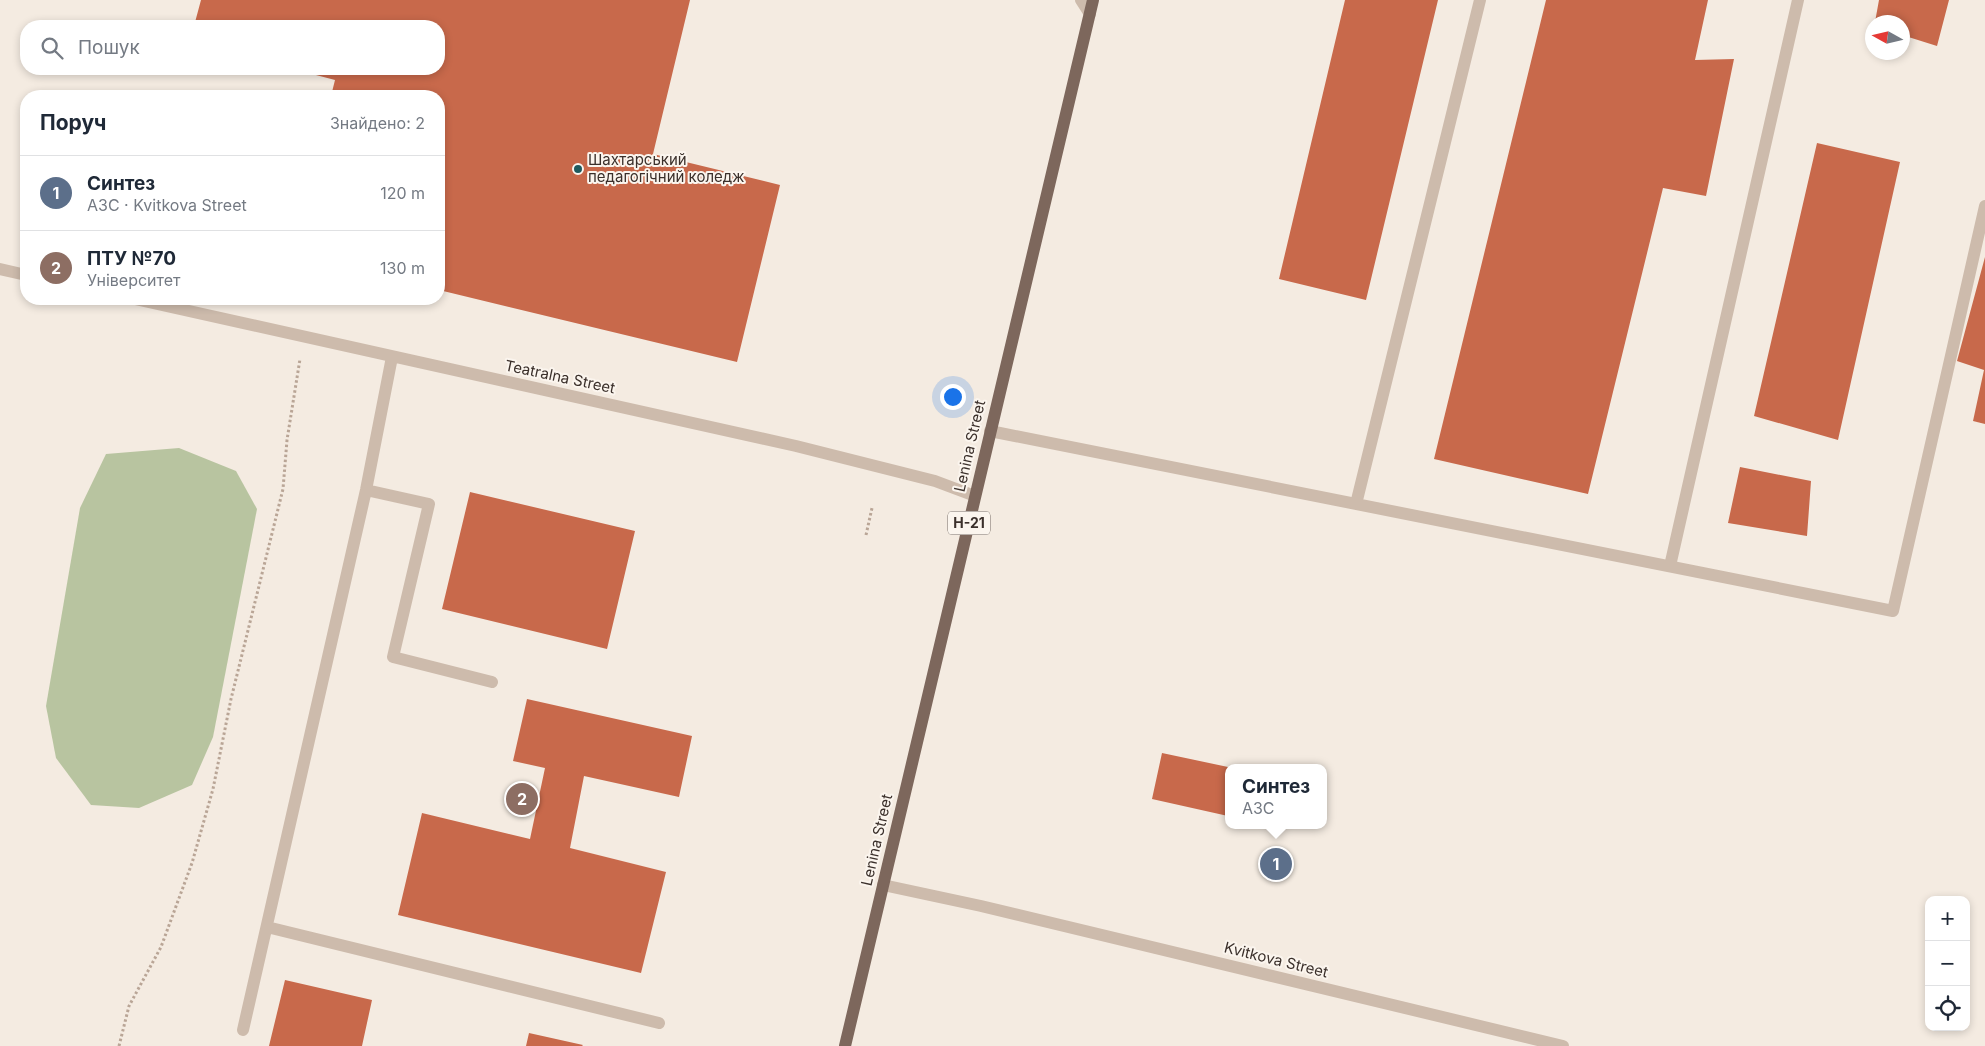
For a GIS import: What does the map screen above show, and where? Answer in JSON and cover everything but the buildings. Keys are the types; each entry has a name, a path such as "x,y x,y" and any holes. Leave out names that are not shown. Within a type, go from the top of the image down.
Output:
{"main road":[{"name":"Lenina Street","path":"845,1046 1093,0"}],"street":[{"path":"1081,0 1090,14"},
{"path":"1356,504 1480,0"},
{"path":"1670,566 1798,0"},
{"path":"990,431 1893,611 1985,206"},
{"path":"0,269 20,274"},
{"name":"Teatralna Street","path":"163,305 796,446 935,480 975,496"},
{"path":"243,1030 366,490 392,357"},
{"path":"366,490 429,504 393,657 492,682"},
{"name":"Kvitkova Street","path":"883,885 982,906 1563,1046"},
{"path":"266,927 659,1023"}],"path":[{"path":"119,1046 129,1006 161,947 192,863 213,789 231,699 283,489 286,440 304,335"},
{"path":"866,535 872,508"}],"green space":[{"path":"179,448 236,471 257,509 213,737 192,785 139,808 91,805 56,758 46,706 80,508 106,454"}],"place":[{"name":"Шахтарський педагогічний коледж","path":"578,169"},
{"name":"ПТУ №70","path":"522,799"},
{"name":"Синтез","path":"1276,864"}]}
